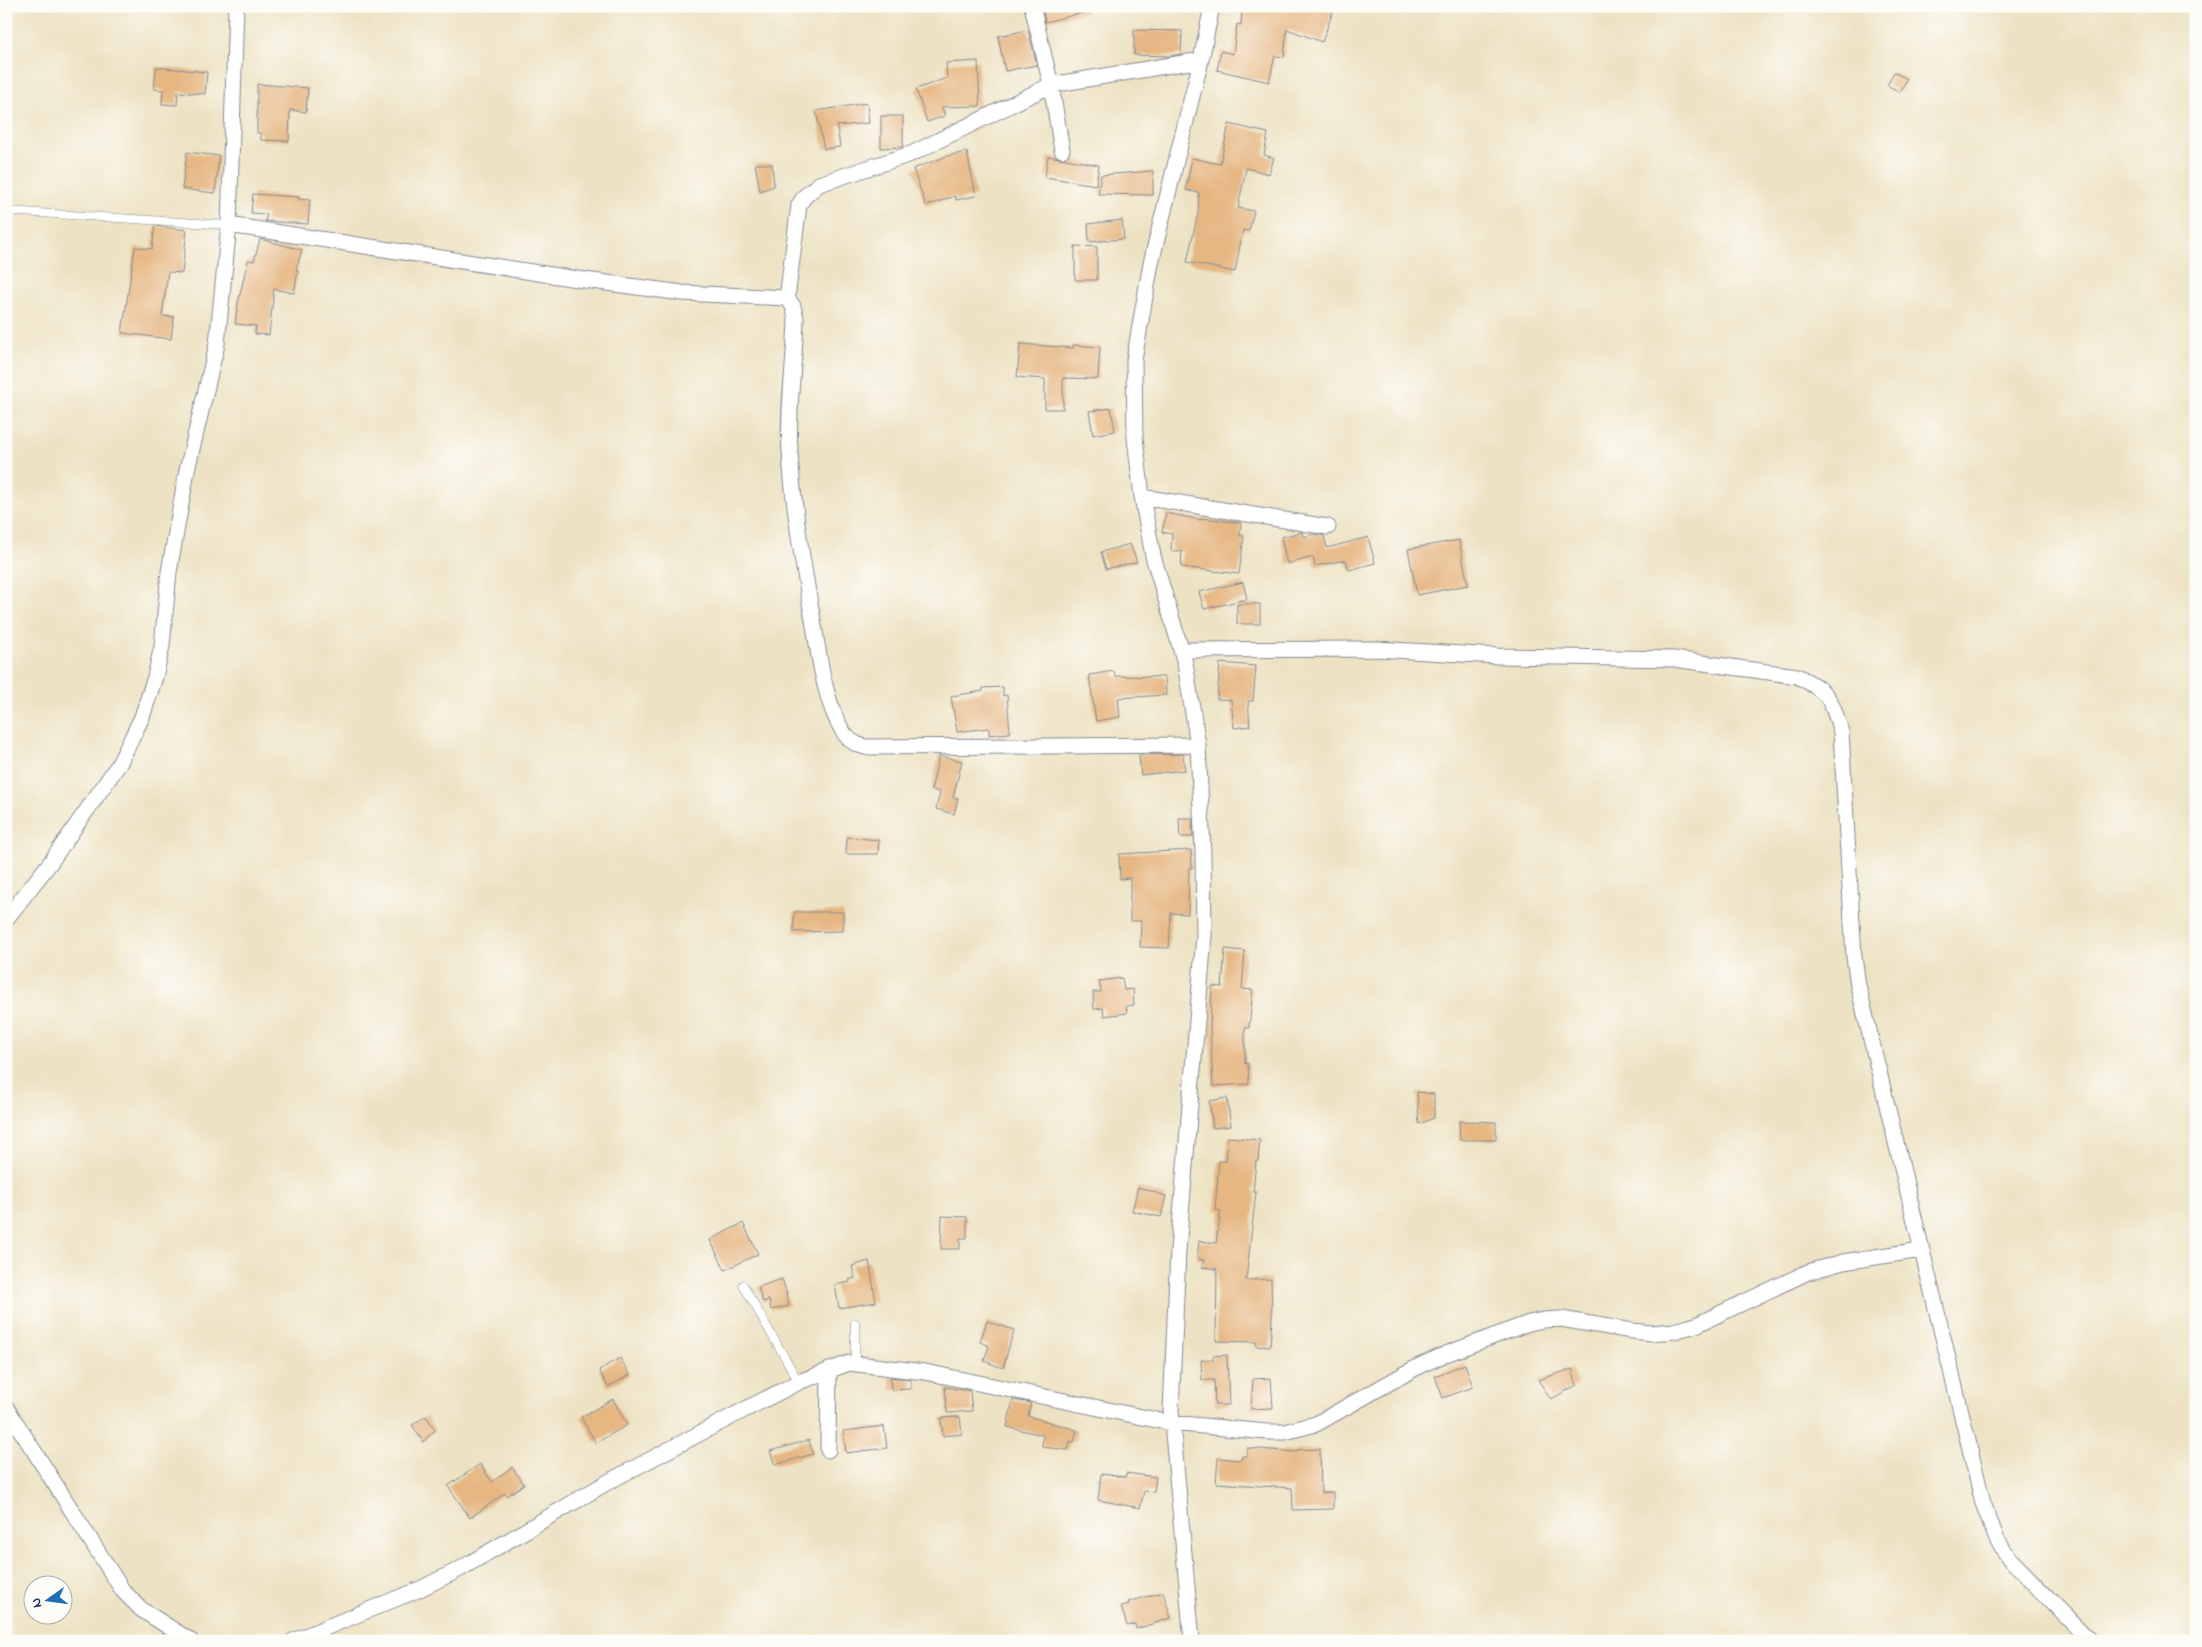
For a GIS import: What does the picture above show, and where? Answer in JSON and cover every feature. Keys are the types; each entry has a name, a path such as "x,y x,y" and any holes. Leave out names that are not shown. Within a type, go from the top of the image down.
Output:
{"street":[{"path":"6,919 50,863 119,764 142,717 155,677 162,646 169,572 187,470 217,344 230,226 236,6"},
{"path":"1032,6 1051,85 1062,150"},
{"path":"1192,1641 1171,1423 1178,1251 1204,936 1203,853 1198,745 1181,650 1153,556 1142,496 1135,438 1134,360 1151,263 1201,60 1212,6"},
{"path":"1198,745 865,748 853,744 849,740 841,729 828,694 801,553 790,450 790,412 796,318 793,306 787,298 799,205 810,191 829,180 911,154 1051,85 1201,60"},
{"path":"230,226 577,279 682,292 787,298"},
{"path":"1142,496 1328,527"},
{"path":"1181,650 1376,649 1497,656 1674,659 1797,676 1816,685 1831,701 1841,732 1855,966 1865,1018 1982,1504 1997,1540 2009,1558 2090,1641"},
{"path":"293,1641 381,1606 460,1569 608,1482 799,1382 841,1365 855,1362 925,1372 1171,1423 1285,1432 1316,1424 1428,1362 1482,1339 1529,1323 1561,1319 1632,1331 1652,1333 1674,1331 1696,1325 1808,1272 1843,1262 1921,1250"},
{"path":"828,1450 829,1370"},
{"path":"6,1407 123,1591 142,1610 191,1641"}],"lane":[{"path":"6,211 230,226"},
{"path":"744,1286 799,1382"},
{"path":"855,1323 855,1362"}],"building":[{"path":"1042,6 1085,6 1086,12 1045,22"},
{"path":"1242,6 1277,6 1302,9 1303,6 1335,6 1322,42 1287,29 1284,57 1275,56 1269,82 1217,70 1221,51 1233,54 1237,24 1241,25"},
{"path":"1028,30 1037,65 1005,71 998,36"},
{"path":"1134,30 1182,31 1181,54 1170,56 1134,55"},
{"path":"978,61 980,106 942,107 945,116 927,122 916,89 947,78 946,63"},
{"path":"156,67 207,72 205,94 178,92 177,105 162,104 163,90 154,89"},
{"path":"1894,72 1907,79 1900,92 1887,85"},
{"path":"257,84 308,88 306,112 290,110 289,141 261,140 261,133 257,133"},
{"path":"867,103 869,123 837,126 840,147 824,149 816,111"},
{"path":"881,116 903,116 903,147 881,148"},
{"path":"1229,124 1268,133 1264,155 1274,158 1269,174 1246,168 1238,208 1254,211 1249,231 1243,230 1235,272 1187,262 1198,213 1199,193 1186,190 1192,158 1220,164"},
{"path":"187,152 219,156 215,193 182,189"},
{"path":"967,152 976,196 956,200 955,196 926,206 913,169 947,156"},
{"path":"1048,156 1099,165 1096,185 1045,177"},
{"path":"755,164 772,164 774,186 760,191"},
{"path":"1153,171 1153,195 1098,194 1101,175"},
{"path":"253,194 299,197 298,199 310,200 308,224 265,221 267,214 251,213"},
{"path":"1122,220 1124,239 1089,242 1088,224"},
{"path":"155,226 187,230 182,273 168,272 162,316 174,317 171,339 122,333 135,247 152,249"},
{"path":"260,239 302,250 296,270 298,271 294,293 274,289 269,335 255,334 256,326 235,324 248,260 254,261"},
{"path":"1075,246 1097,247 1097,280 1075,280"},
{"path":"1020,344 1073,348 1073,345 1100,347 1098,379 1063,378 1063,409 1045,409 1045,379 1017,377"},
{"path":"1111,408 1115,431 1093,435 1089,411"},
{"path":"1166,513 1201,520 1202,518 1241,523 1240,536 1244,536 1239,574 1181,567 1182,551 1171,551 1172,534 1162,532"},
{"path":"1302,532 1303,537 1314,534 1324,536 1327,548 1368,537 1375,563 1349,570 1346,560 1315,566 1313,557 1287,564 1281,537"},
{"path":"1459,540 1468,585 1417,595 1408,549"},
{"path":"1130,544 1137,562 1106,569 1101,552"},
{"path":"1243,582 1247,599 1204,609 1199,592"},
{"path":"1237,604 1260,604 1260,624 1237,624"},
{"path":"1220,663 1256,666 1253,701 1248,701 1250,726 1234,728 1231,700 1217,699"},
{"path":"1114,671 1115,676 1165,677 1166,695 1118,698 1120,717 1096,721 1089,675"},
{"path":"1003,687 1003,696 1007,695 1010,733 989,735 989,728 957,732 951,696 983,691 983,688"},
{"path":"1183,754 1185,770 1141,775 1139,755"},
{"path":"939,756 962,761 953,798 958,798 954,814 936,809 940,792 931,790"},
{"path":"1179,818 1192,818 1193,837 1180,837"},
{"path":"847,837 879,840 878,854 846,854"},
{"path":"1191,850 1192,868 1189,868 1188,914 1171,913 1169,948 1140,947 1141,921 1130,921 1130,878 1120,879 1119,854"},
{"path":"794,912 843,912 843,931 794,932"},
{"path":"1225,949 1245,951 1242,989 1253,990 1249,1028 1245,1028 1245,1064 1248,1063 1249,1084 1213,1086 1210,1027 1212,986 1222,987"},
{"path":"1122,978 1124,990 1133,989 1134,1005 1126,1006 1127,1013 1104,1016 1103,1008 1094,1009 1093,992 1101,992 1099,981"},
{"path":"1417,1092 1434,1094 1434,1118 1419,1124"},
{"path":"1227,1098 1231,1126 1213,1128 1209,1101"},
{"path":"1459,1121 1496,1122 1496,1140 1460,1140"},
{"path":"1228,1137 1260,1140 1258,1161 1256,1161 1253,1192 1256,1192 1246,1280 1271,1279 1272,1319 1270,1347 1256,1346 1256,1342 1216,1341 1217,1269 1202,1267 1204,1260 1197,1259 1199,1241 1216,1243 1221,1211 1215,1210 1219,1161 1226,1161"},
{"path":"1138,1187 1166,1196 1161,1217 1132,1211"},
{"path":"942,1216 967,1217 967,1238 960,1238 960,1249 941,1249"},
{"path":"743,1223 758,1254 725,1270 710,1240"},
{"path":"869,1261 876,1302 839,1308 835,1285 850,1282 849,1280 855,1278 852,1266"},
{"path":"782,1279 789,1306 771,1310 769,1300 763,1302 758,1287"},
{"path":"987,1321 1014,1330 1003,1368 984,1361 989,1346 980,1342"},
{"path":"1227,1355 1229,1405 1215,1405 1214,1380 1202,1380 1201,1360 1213,1360 1213,1356"},
{"path":"620,1358 630,1375 608,1387 599,1370"},
{"path":"1465,1364 1473,1387 1443,1398 1435,1376"},
{"path":"1572,1369 1577,1385 1551,1399 1538,1380"},
{"path":"890,1377 911,1380 911,1389 891,1390"},
{"path":"1271,1378 1273,1408 1251,1409 1253,1379"},
{"path":"945,1387 970,1391 972,1411 947,1413"},
{"path":"613,1399 627,1425 596,1443 581,1417"},
{"path":"1013,1400 1031,1403 1028,1416 1077,1430 1074,1442 1070,1441 1068,1450 1042,1447 1043,1435 1007,1427"},
{"path":"426,1416 435,1430 423,1442 412,1425"},
{"path":"960,1417 962,1434 943,1436 941,1418"},
{"path":"884,1426 887,1448 846,1453 843,1431"},
{"path":"809,1440 813,1454 775,1465 770,1451"},
{"path":"1247,1448 1297,1452 1297,1450 1320,1449 1321,1493 1333,1492 1333,1509 1293,1510 1292,1488 1216,1483 1218,1458 1241,1460 1242,1456 1247,1456"},
{"path":"480,1464 492,1482 512,1467 524,1484 507,1496 505,1493 470,1518 448,1486"},
{"path":"1126,1473 1156,1477 1154,1492 1144,1491 1140,1508 1098,1500 1101,1474 1125,1477"},
{"path":"1163,1592 1171,1618 1136,1629 1135,1624 1127,1626 1121,1606 1129,1604 1128,1602"}]}
